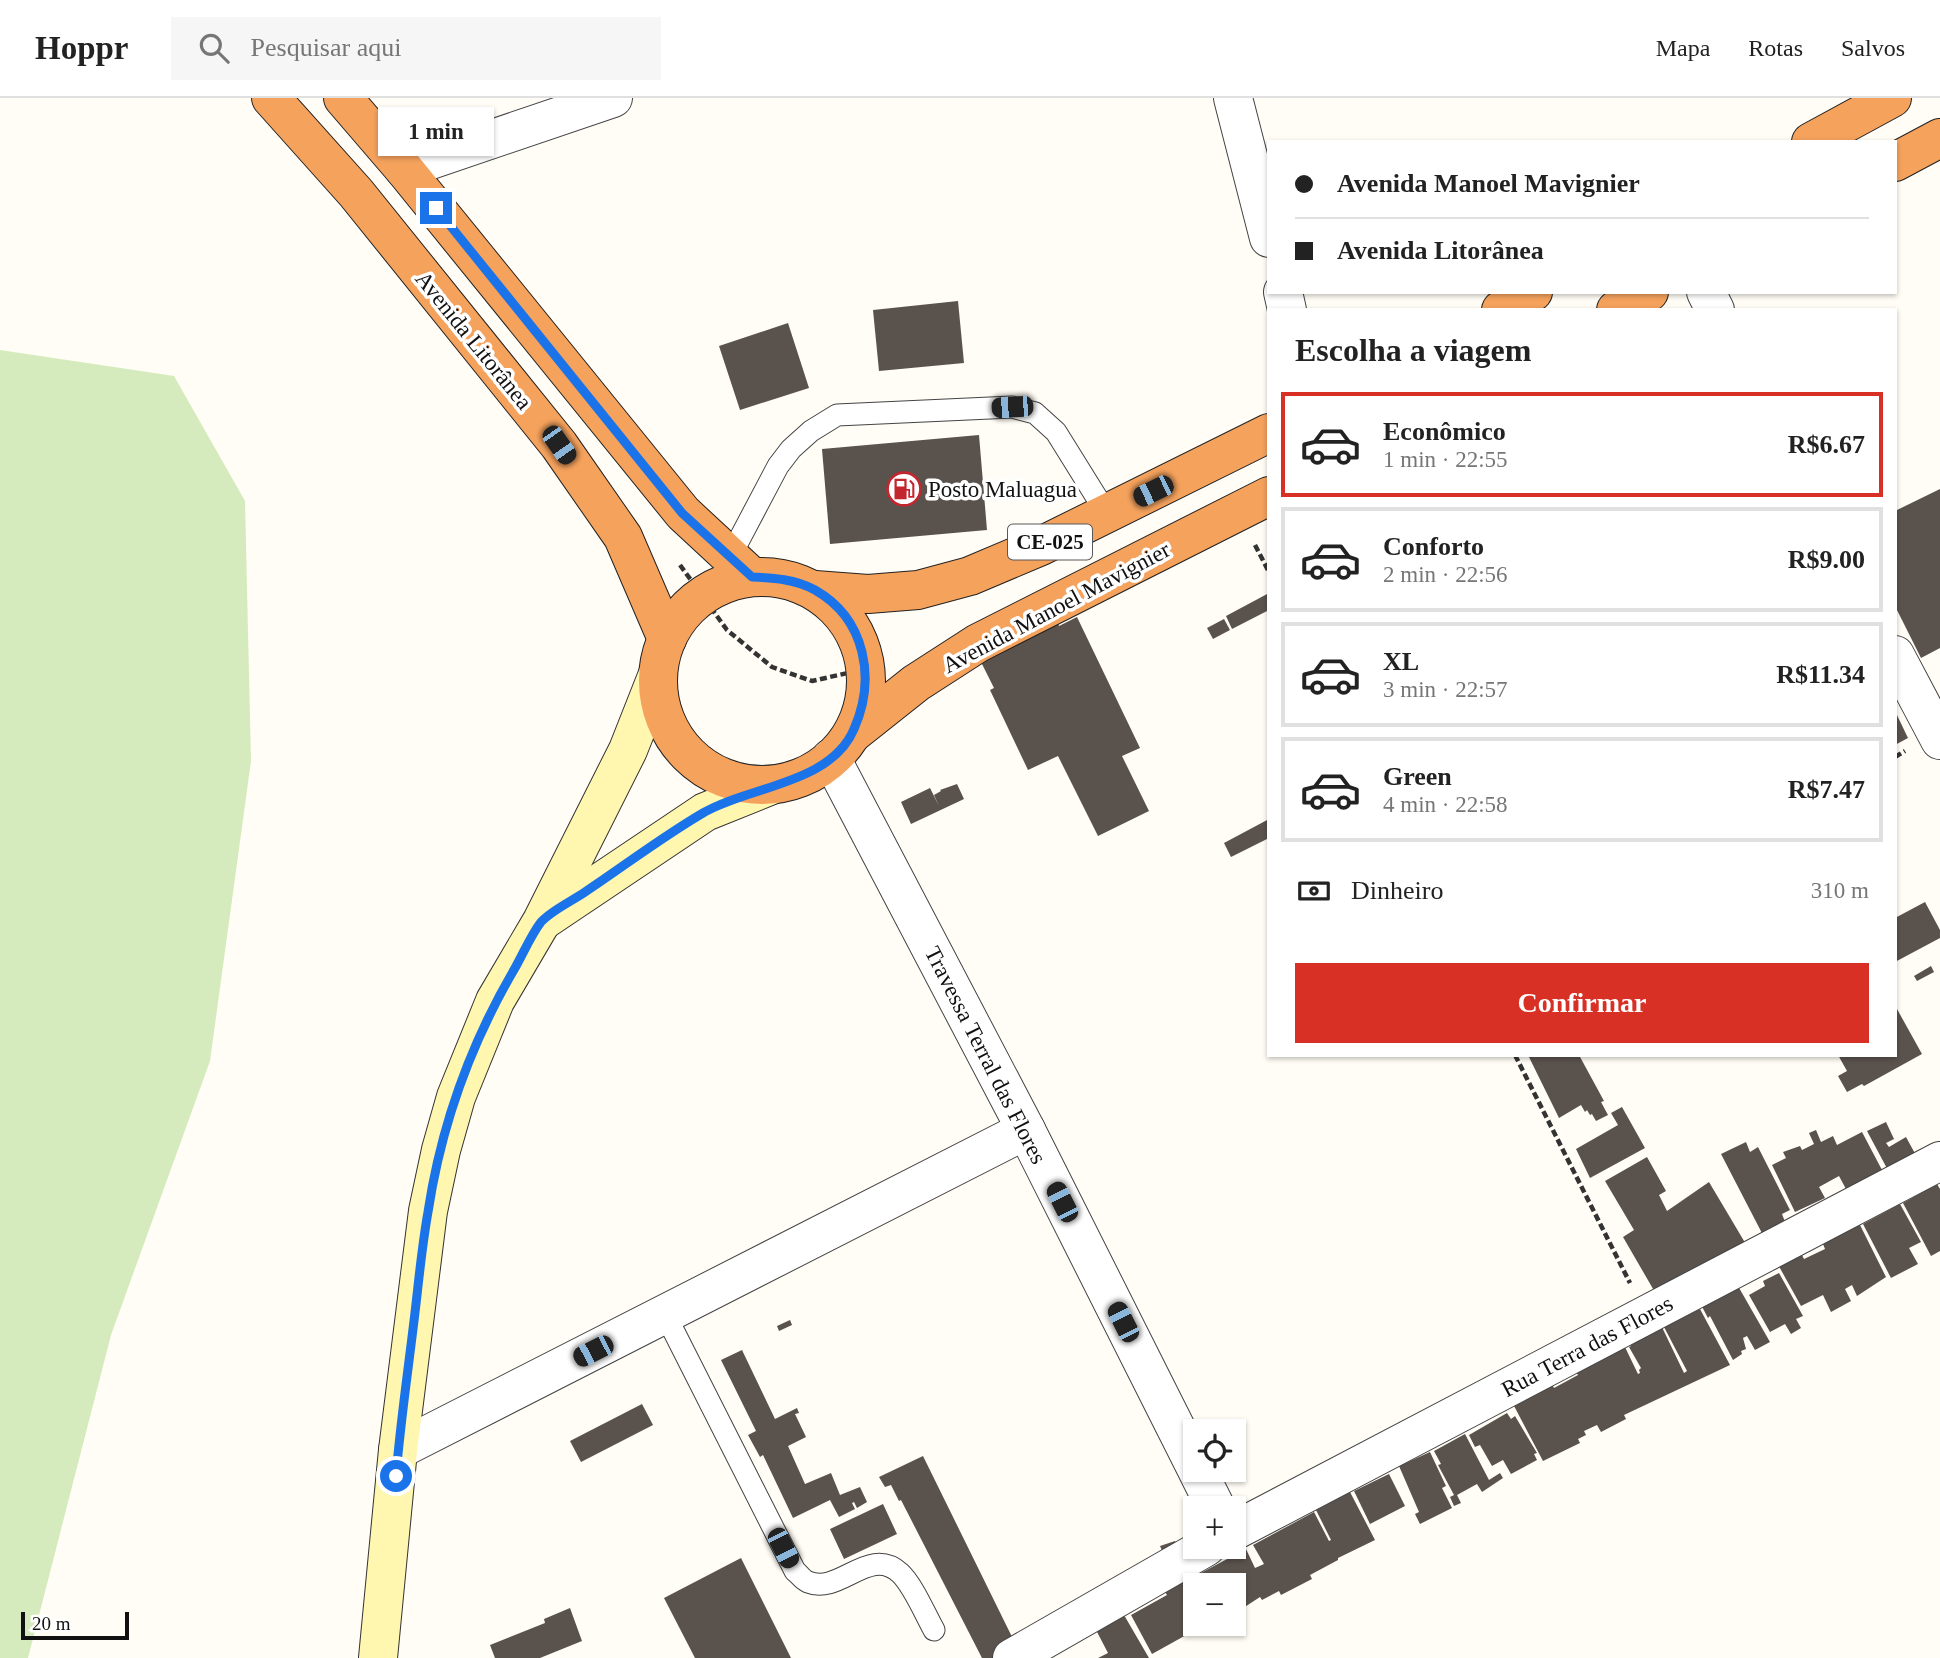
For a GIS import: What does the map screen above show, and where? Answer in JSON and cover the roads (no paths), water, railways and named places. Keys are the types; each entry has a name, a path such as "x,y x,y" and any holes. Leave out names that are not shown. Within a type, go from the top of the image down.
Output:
{"highway":[{"name":"Avenida Litorânea","path":"271,98 356,193 559,445 623,537 662,656"},
{"path":"343,98 404,169 682,513 741,567 815,590 840,611 858,638 866,670 864,702 842,746 804,776 772,785 736,782 703,768 677,742 662,710 662,656 687,608 741,567"},
{"path":"1815,140 1892,98"},
{"path":"1897,161 1940,138"},
{"path":"1505,308 1529,294"},
{"path":"1620,308 1645,294"},
{"name":"CE-025","path":"815,590 868,594 918,590 970,576 1041,546 1267,434"},
{"name":"Avenida Manoel Mavignier","path":"842,746 916,683 978,643 1267,496"}],"street":[{"path":"404,169 612,98"},
{"path":"1233,98 1267,230"},
{"path":"378,1658 398,1450 428,1211 440,1150 456,1097 495,1001 542,921 628,750 662,656"},
{"path":"1897,658 1940,740"},
{"name":"Travessa Terral das Flores","path":"842,746 1026,1130 1183,1442"},
{"path":"542,921 705,811 772,785"},
{"path":"398,1450 1026,1130"},
{"name":"Rua Terra das Flores","path":"1246,1525 1940,1161"},
{"path":"1012,1658 1185,1559"}],"lane":[{"path":"741,567 778,466 791,449 811,431 837,415 1012,407 1035,414 1056,432 1107,514"},
{"path":"665,1314 795,1571 807,1582 824,1584 874,1563 889,1565 902,1575 934,1630"}],"place":[{"name":"Posto Maluagua","path":"904,489"}]}
